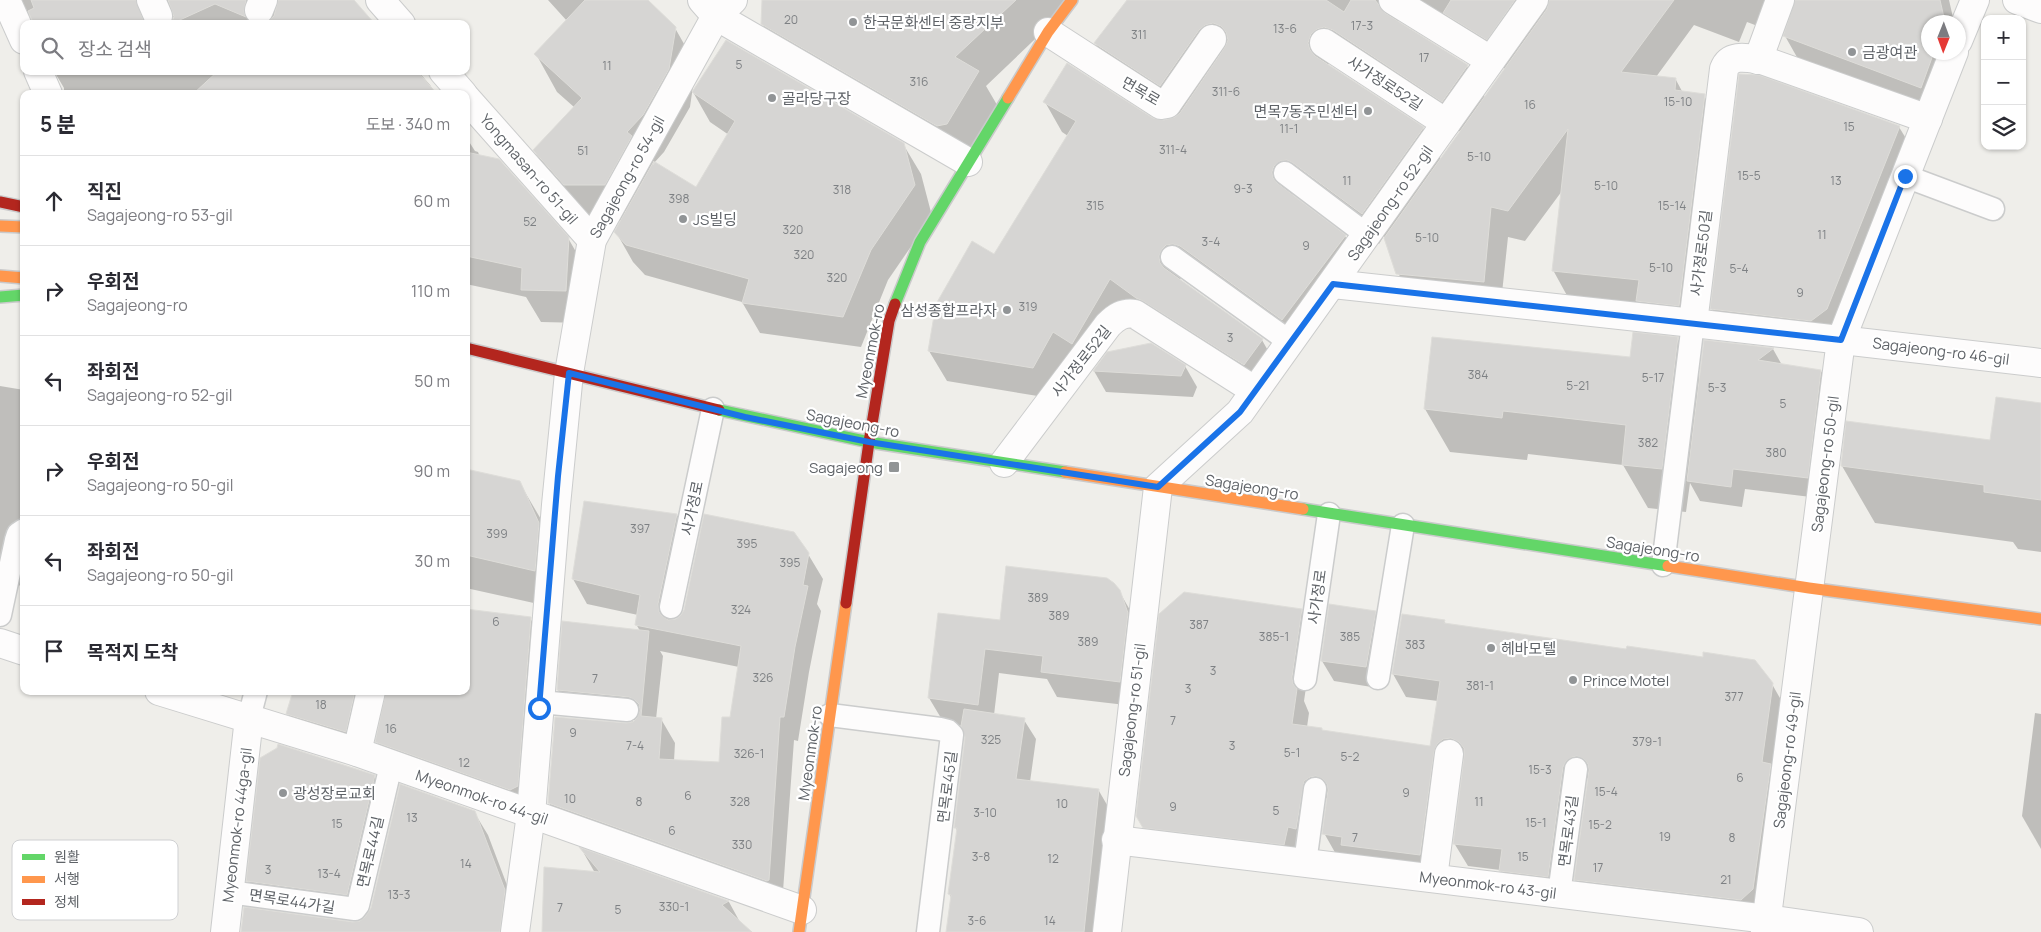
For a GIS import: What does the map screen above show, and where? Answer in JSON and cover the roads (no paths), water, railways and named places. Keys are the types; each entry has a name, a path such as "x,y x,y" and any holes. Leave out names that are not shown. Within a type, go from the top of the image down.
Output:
{"main road":[{"name":"Myeonmok-ro","path":"801,921 869,442 889,321 899,290 920,242 1048,32 1072,0"},
{"path":"0,202 20,206"},
{"path":"0,226 20,227"},
{"path":"0,276 20,278"},
{"path":"0,297 20,295"},
{"name":"Sagajeong-ro","path":"470,349 713,409 869,442 1809,588 2041,619"}],"street":[{"path":"6,0 20,31"},
{"path":"380,0 398,20"},
{"path":"1393,0 1490,60"},
{"name":"Sagajeong-ro 52-gil","path":"1158,487 1240,412 1534,0"},
{"path":"1758,60 1780,0"},
{"path":"1966,20 1974,0"},
{"path":"2017,0 2041,9"},
{"path":"717,5 968,162"},
{"name":"Sagajeong-ro 54-gil","path":"515,932 531,814 558,476 569,373 592,240 717,5"},
{"name":"면목로","path":"1048,32 1158,103 1164,105 1170,101 1212,39"},
{"name":"사가정로52길","path":"1324,43 1446,123"},
{"name":"사가정로50길","path":"1693,323 1726,63 1736,58 1758,60 1928,119"},
{"name":"Sagajeong-ro 50-gil","path":"1809,588 1841,340 1951,60"},
{"path":"40,75 46,90"},
{"path":"446,75 460,90"},
{"name":"Yongmasan-ro 51-gil","path":"470,103 592,240"},
{"path":"1333,284 1841,340"},
{"name":"사가정로52길","path":"1004,463 1108,325 1126,313 1135,314 1254,390"},
{"name":"Sagajeong-ro 46-gil","path":"1841,340 2041,363"},
{"name":"Sagajeong-ro 51-gil","path":"1107,932 1116,840 1158,487"},
{"name":"Sagajeong-ro 49-gil","path":"1766,926 1809,588"},
{"path":"0,644 20,650"},
{"name":"Myeonmok-ro 44-gil","path":"172,695 357,752 531,814 801,921"},
{"path":"357,752 369,695"},
{"name":"Myeonmok-ro 44ga-gil","path":"225,932 249,718"},
{"path":"1433,878 1449,754"},
{"name":"Myeonmok-ro 43-gil","path":"1116,840 1560,894 1766,926 1859,932"}],"lane":[{"path":"1285,173 1367,236"},
{"path":"1905,176 1993,209"},
{"path":"1172,257 1290,342"},
{"name":"사가정로50길","path":"1663,565 1693,323"},
{"name":"사가정로","path":"671,607 713,409"},
{"name":"사가정로","path":"1305,679 1329,514"},
{"path":"1378,678 1403,525"},
{"path":"0,615 16,540 20,533"},
{"path":"249,718 255,695"},
{"path":"540,702 627,710"},
{"name":"면목로45길","path":"830,715 940,729 948,731 952,735 928,932"},
{"name":"면목로44길","path":"355,909 358,906 391,765"},
{"name":"면목로43길","path":"1560,894 1576,769"},
{"path":"1305,863 1315,789"},
{"name":"면목로44가길","path":"229,892 355,909"}],"place":[{"name":"한국문화센터 중랑지부","path":"853,22"},
{"name":"금광여관","path":"1852,52"},
{"name":"골라당구장","path":"772,98"},
{"name":"면목7동주민센터","path":"1368,111"},
{"name":"JS빌딩","path":"683,219"},
{"name":"삼성종합프라자","path":"1007,310"},
{"name":"Sagajeong","path":"894,467"},
{"name":"헤바모텔","path":"1491,648"},
{"name":"Prince Motel","path":"1573,680"},
{"name":"광성장로교회","path":"283,793"}]}
